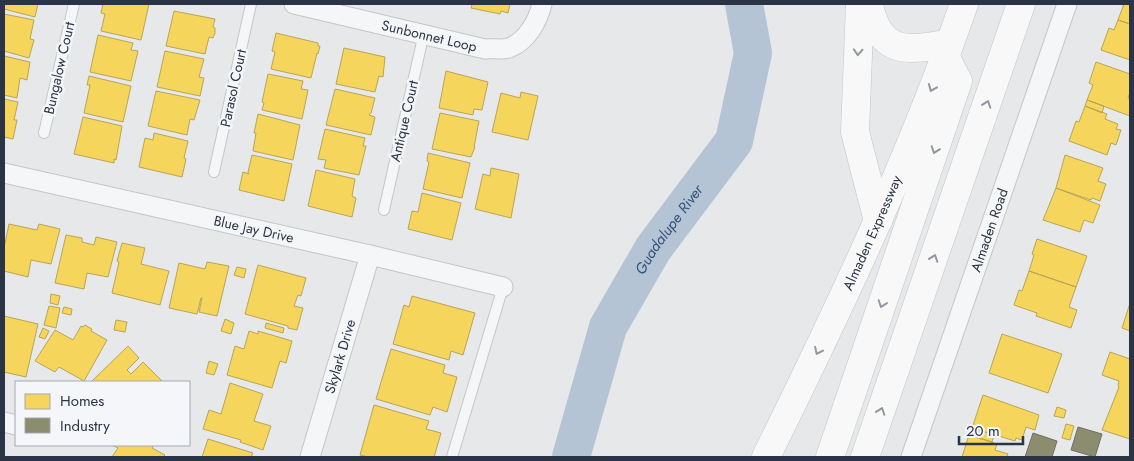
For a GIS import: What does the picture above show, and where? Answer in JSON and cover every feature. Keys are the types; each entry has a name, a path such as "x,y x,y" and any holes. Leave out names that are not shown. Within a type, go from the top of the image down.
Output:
{"main road":[{"path":"860,4 855,132 878,221"},
{"path":"830,457 958,81 948,49 906,49 893,44 878,30 869,4"},
{"name":"Almaden Expressway","path":"766,457 878,221 948,49 964,4"},
{"path":"865,457 1021,4"}],"street":[{"name":"Sunbonnet Loop","path":"294,4 424,33 485,49 509,48 528,35 539,16 542,4"},
{"name":"Almaden Road","path":"911,457 1066,4"},
{"name":"Blue Jay Drive","path":"4,173 370,255 503,287"},
{"name":"Skylark Drive","path":"310,457 370,255"}],"lane":[{"name":"Bungalow Court","path":"44,133 74,4"},
{"name":"Parasol Court","path":"214,172 251,4"},
{"name":"Antique Court","path":"384,210 424,33"},
{"path":"452,457 503,287"}],"building: Homes":[{"path":"4,4 38,4 35,17 4,9"},
{"path":"103,4 149,4 141,40 101,31 105,14 101,13"},
{"path":"472,4 510,4 508,13 501,11 500,14 471,8"},
{"path":"1124,4 1130,4 1130,24 1118,20"},
{"path":"174,11 215,19 213,27 215,28 215,33 213,38 209,37 205,54 166,46"},
{"path":"4,14 34,20 30,39 34,40 29,58 4,51"},
{"path":"1118,20 1130,24 1130,60 1101,50 1109,28 1114,30"},
{"path":"276,33 318,43 318,46 320,46 311,78 271,69 275,52 272,51"},
{"path":"98,35 133,43 131,50 138,51 131,81 90,72"},
{"path":"344,48 385,57 383,77 379,76 375,92 336,84"},
{"path":"165,51 204,59 199,77 204,78 200,96 157,87"},
{"path":"4,56 30,62 27,80 20,78 17,98 4,95"},
{"path":"1096,62 1130,74 1128,98 1130,99 1130,116 1087,100 1093,85 1089,83"},
{"path":"446,71 488,82 482,110 474,109 473,115 439,108"},
{"path":"268,74 303,81 301,89 308,90 302,119 262,110"},
{"path":"89,76 131,86 123,122 84,113 90,85 87,85"},
{"path":"335,89 375,98 369,115 375,117 371,135 326,125"},
{"path":"156,91 200,100 194,120 190,119 187,135 148,126"},
{"path":"521,92 538,96 528,140 492,132 501,93 520,98"},
{"path":"4,99 18,102 14,120 17,120 13,139 4,137"},
{"path":"1087,100 1104,106 1102,113 1085,106"},
{"path":"1085,106 1107,114 1105,119 1118,124 1116,129 1121,130 1116,145 1111,143 1107,155 1069,141 1076,121 1079,122"},
{"path":"440,113 479,121 475,147 471,157 432,149"},
{"path":"258,114 300,125 293,160 253,151"},
{"path":"83,117 122,126 114,163 74,154"},
{"path":"325,129 365,138 363,146 366,146 359,175 324,168 326,160 318,159"},
{"path":"154,133 188,141 182,177 139,167 145,138 153,140"},
{"path":"428,153 470,163 462,198 423,189 429,162 427,161"},
{"path":"252,155 292,164 284,201 239,190 243,172 249,174"},
{"path":"1065,155 1103,168 1098,181 1106,184 1100,201 1092,198 1091,200 1056,188"},
{"path":"491,168 519,174 511,218 475,209 483,174 490,176"},
{"path":"316,170 355,179 352,196 356,198 352,217 308,206"},
{"path":"1056,188 1100,205 1093,223 1084,220 1080,232 1043,220"},
{"path":"422,193 461,203 452,240 408,229 412,211 418,212"},
{"path":"9,224 37,230 39,224 60,229 51,264 31,260 28,277 4,271 4,248"},
{"path":"66,235 82,238 82,242 94,245 96,237 117,242 108,277 87,273 84,289 55,283"},
{"path":"1037,239 1087,256 1076,287 1029,271"},
{"path":"122,243 145,248 141,264 169,271 160,305 112,293"},
{"path":"207,262 229,266 217,316 199,312 202,298 197,314 169,308 179,263 205,269"},
{"path":"258,265 306,278 301,296 298,295 294,306 303,308 297,330 245,314"},
{"path":"237,267 246,269 244,278 234,275"},
{"path":"1029,271 1076,287 1069,307 1077,310 1071,328 1036,316 1037,313 1014,305 1019,290 1022,291"},
{"path":"51,294 60,296 58,305 50,303"},
{"path":"412,296 475,313 463,355 451,351 449,360 393,344 404,305 409,307"},
{"path":"1130,303 1130,331 1122,328"},
{"path":"49,306 60,308 56,328 44,325"},
{"path":"64,307 72,309 71,315 62,313"},
{"path":"4,316 38,324 26,377 4,372"},
{"path":"225,319 234,323 231,334 221,331"},
{"path":"116,320 127,322 125,332 114,330"},
{"path":"266,323 284,328 283,333 265,328"},
{"path":"85,325 92,329 91,331 107,340 84,381 59,367 55,372 35,361 55,330 73,340 81,326"},
{"path":"43,328 49,331 45,339 39,337"},
{"path":"249,331 258,334 258,331 292,341 286,363 280,361 272,388 227,375 235,346 244,349"},
{"path":"1002,334 1062,354 1048,393 989,373"},
{"path":"128,346 139,358 127,370 131,374 143,362 162,381 92,381"},
{"path":"391,349 445,365 443,373 457,377 447,412 433,407 430,415 376,399"},
{"path":"1110,352 1130,359 1130,439 1102,430 1119,387 1119,381 1102,375"},
{"path":"209,361 218,364 214,375 206,373"},
{"path":"230,383 263,394 254,421 271,426 263,450 240,442 241,440 203,429 209,410 221,414"},
{"path":"983,395 1039,415 1035,430 1026,427 1022,440 1016,438 1015,441 972,428"},
{"path":"374,405 429,421 426,429 441,433 434,457 368,457 360,455"},
{"path":"1057,407 1066,410 1064,418 1054,416"},
{"path":"1066,424 1074,426 1070,440 1062,438"},
{"path":"976,429 994,435 992,442 974,436"},
{"path":"969,435 997,444 995,450 1008,454 1007,457 962,457"},
{"path":"208,439 253,453 251,457 202,457"},
{"path":"114,446 153,446 152,448 165,455 163,457 112,457 118,448"}],"building: Industry":[{"path":"1078,427 1102,434 1095,457 1071,450"},
{"path":"1033,433 1057,441 1052,457 1025,457"}],"waterway":[{"name":"Guadalupe River","path":"571,457 608,327 653,249 734,141 753,53 744,4"}]}
